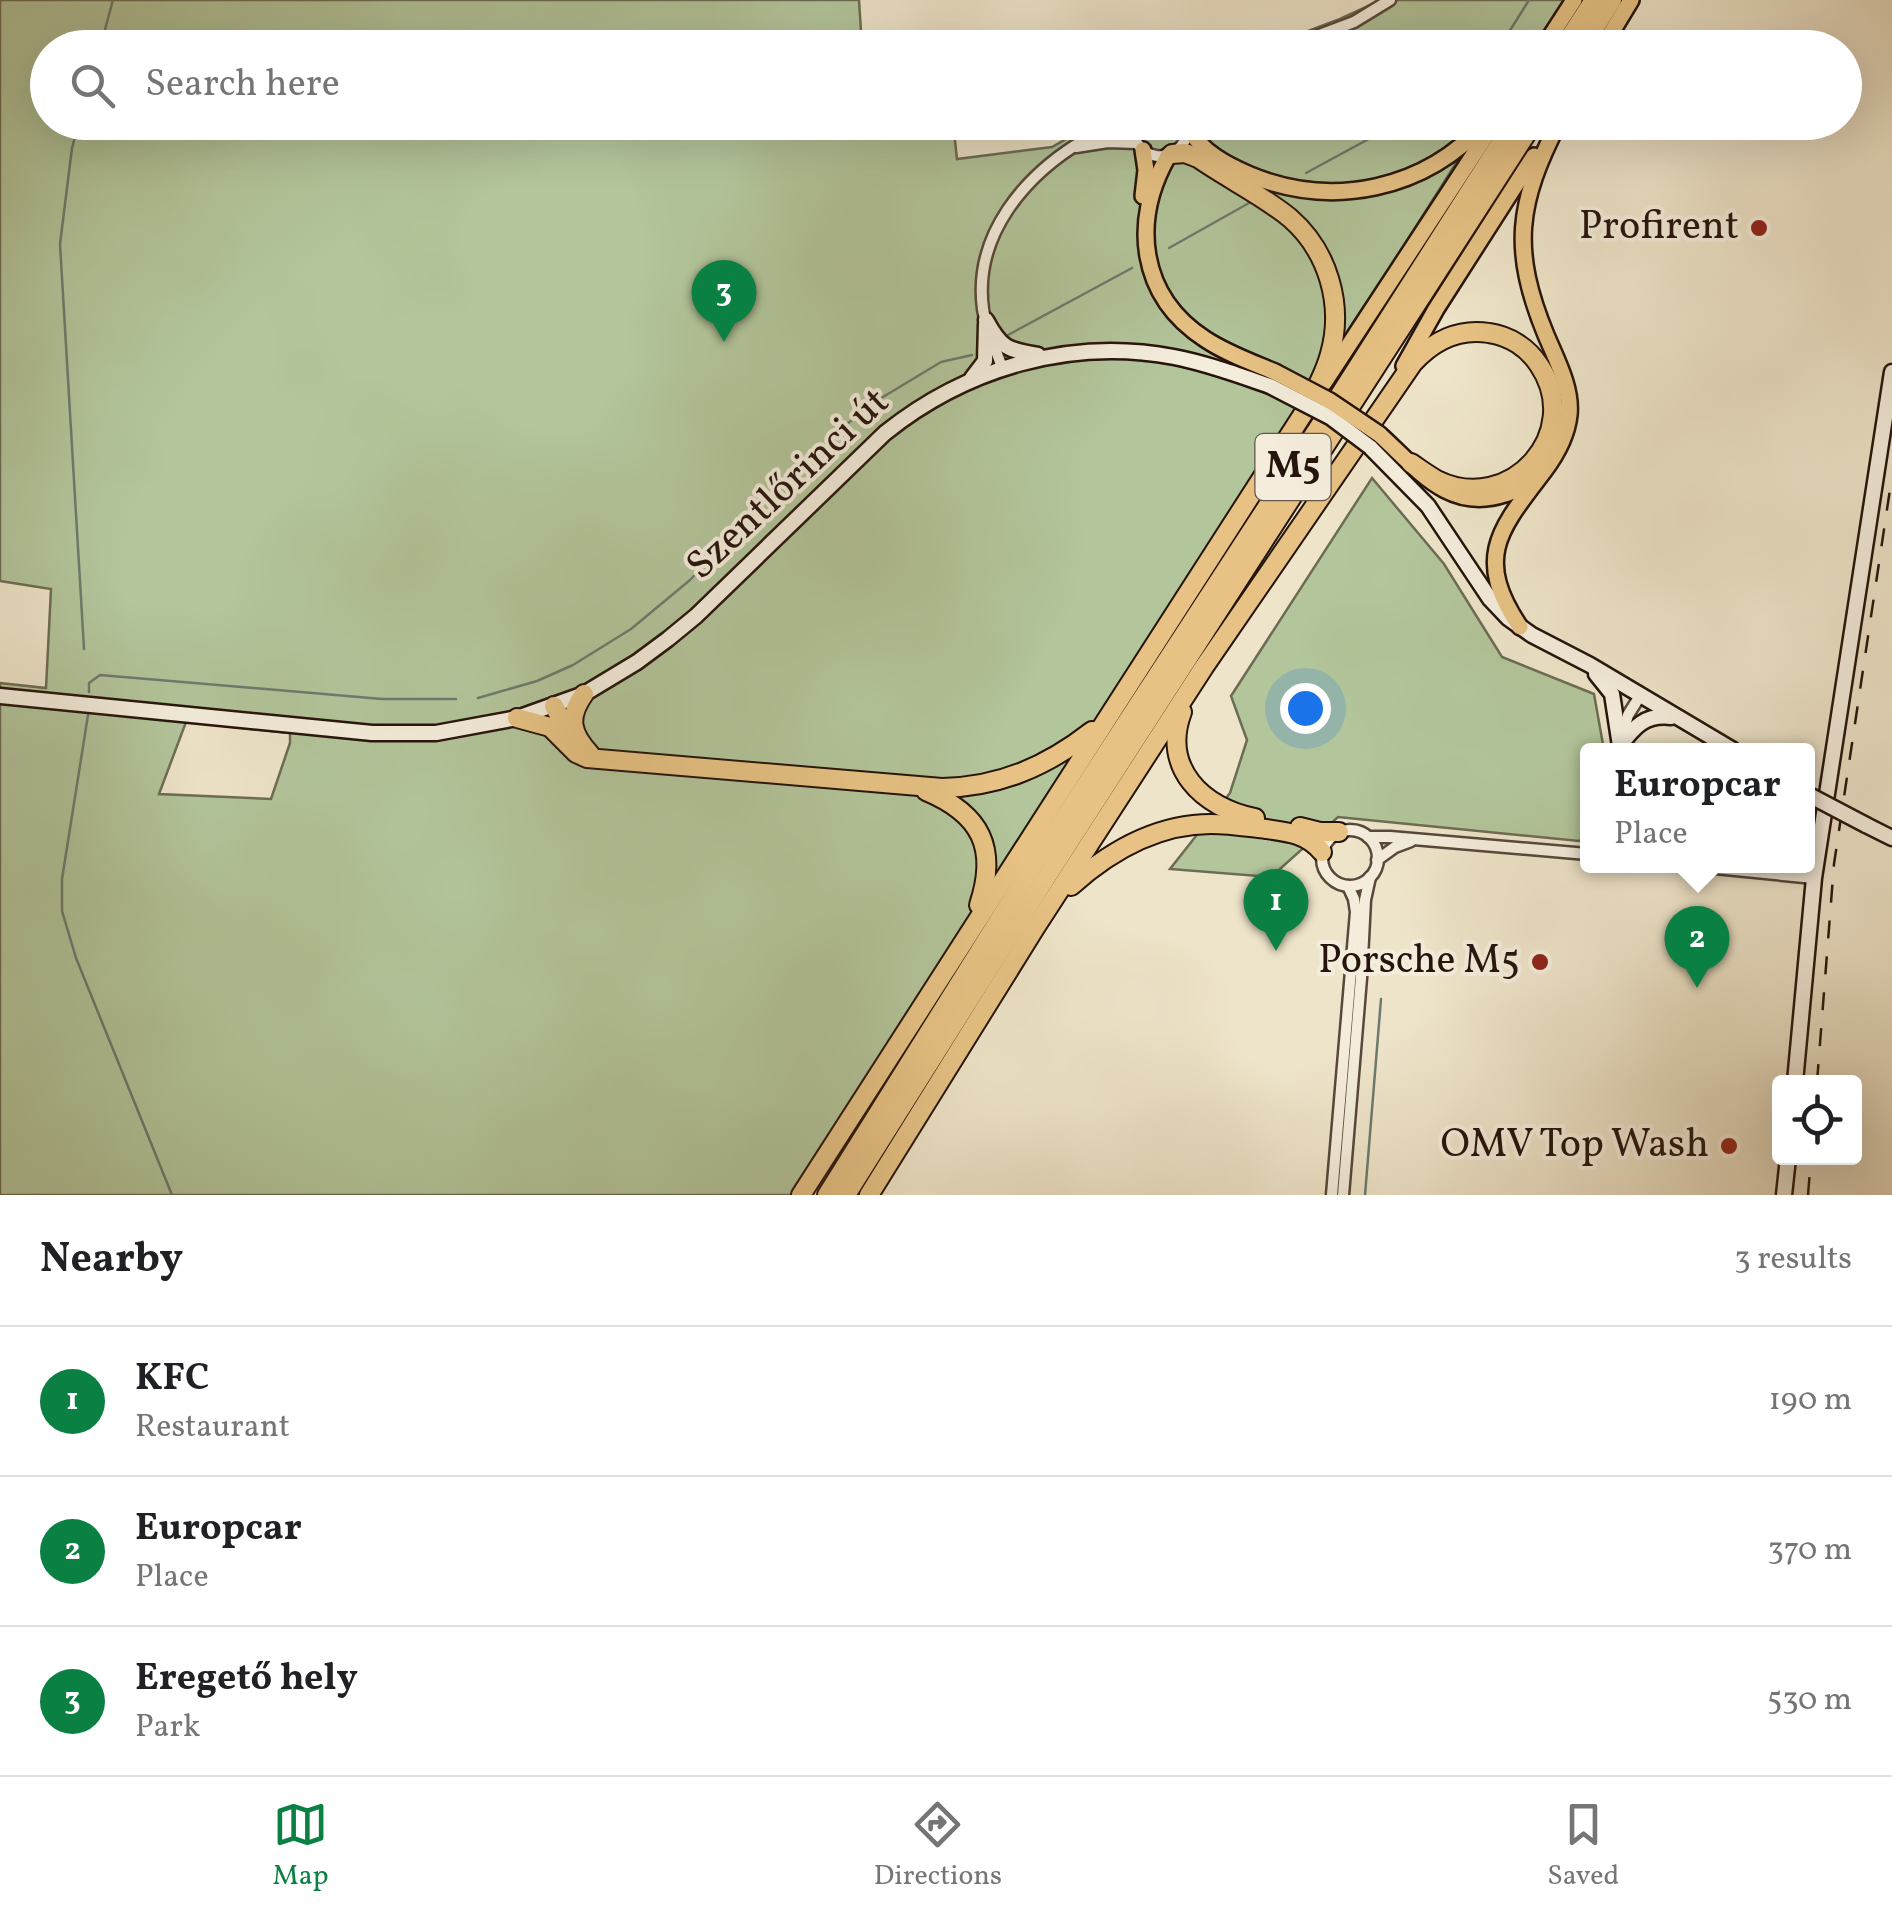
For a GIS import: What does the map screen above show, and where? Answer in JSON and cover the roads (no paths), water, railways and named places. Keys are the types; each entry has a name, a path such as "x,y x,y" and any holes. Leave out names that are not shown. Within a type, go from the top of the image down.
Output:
{"highway":[{"path":"1575,30 1594,0"},
{"path":"1593,30 1612,0"},
{"name":"M5","path":"827,1195 1030,869 1503,140"},
{"name":"M5","path":"846,1195 1522,140"},
{"path":"1170,155 1185,153 1198,158 1276,208 1304,232 1323,261 1334,298 1334,338 1329,359 1305,411"},
{"path":"1378,413 1420,356 1434,344 1457,334 1485,332 1507,338 1521,346 1542,368 1552,398 1550,430 1536,458 1514,478 1490,487 1458,487 1437,480 1412,463"},
{"name":"M5","path":"801,1195 1305,411"},
{"name":"M5","path":"869,1195 1204,667 1378,413"},
{"path":"1204,667 1176,733 1180,762 1198,790 1215,805 1236,814 1320,832 1339,832"},
{"path":"584,694 575,707 573,724 578,740 594,758"},
{"path":"554,706 575,745 594,758"},
{"path":"554,706 556,732"},
{"path":"517,718 545,725 576,753 594,758 958,788 1014,777 1053,758 1104,721"},
{"path":"916,787 966,815 984,842 984,890 966,936"},
{"path":"1035,928 1093,866 1164,831 1200,824 1232,825 1300,835 1322,852"}],"main road":[{"path":"1555,30 1574,0"},
{"path":"1612,30 1630,0"},
{"path":"1198,140 1204,149 1243,172 1272,183 1342,192 1378,188 1417,174 1452,154 1467,140"},
{"name":"M5","path":"1305,411 1483,140"},
{"name":"M5","path":"1378,413 1436,309 1545,140"},
{"path":"1520,627 1501,595 1496,545 1502,528 1559,446 1569,413 1558,364 1528,285 1522,243 1527,198 1549,140"},
{"path":"1139,147 1146,170 1142,207 1146,220"},
{"path":"1170,155 1156,178 1146,220 1146,249 1152,273 1176,314 1198,334 1272,379 1330,400 1374,440 1428,506 1490,599 1508,618 1721,743"},
{"path":"986,320 1006,348 1044,356"},
{"path":"968,382 985,361 986,320"},
{"name":"Szentlőrinci út","path":"0,696 394,734 452,731 517,718 584,694 637,662 696,616 885,432 917,409 968,382 1044,356 1099,351 1149,353 1272,379"},
{"path":"1815,872 1892,372"},
{"path":"1374,440 1412,463 1435,486 1453,494 1472,498 1507,494 1537,480"},
{"path":"1590,666 1612,694 1619,743"},
{"path":"1623,743 1633,728 1650,717 1682,720"},
{"path":"1815,798 1892,838"},
{"path":"1796,1075 1815,873"},
{"path":"1784,1195 1787,1165"}],"street":[{"path":"1333,30 1390,0"},
{"path":"1002,368 983,302 985,268 1000,221 1034,176 1085,140"},
{"path":"1136,140 1139,147"},
{"path":"1075,147 1108,142 1139,147 1155,156 1170,155 1185,140"},
{"path":"1621,743 1628,715 1640,696"},
{"path":"1370,877 1348,886 1327,875 1322,852 1328,840 1339,832 1354,830 1368,837 1580,852"},
{"path":"1368,837 1378,860"},
{"path":"1342,1195 1364,900 1378,860 1395,847 1416,839"},
{"path":"1764,873 1814,878"},
{"path":"1332,1195 1356,912 1348,886"}],"waterway":[{"path":"105,30 113,0"},
{"path":"1510,30 1529,0"},
{"path":"74,140 60,244 84,649"},
{"path":"1306,173 1367,140"},
{"path":"1169,248 1249,203"},
{"path":"1008,335 1132,268"},
{"path":"478,698 537,681 573,665 631,629 690,580 767,499 873,403 941,362 972,355"},
{"path":"89,692 89,683 100,675 382,699 456,699"},
{"path":"88,715 62,879 62,911 76,958 172,1195"},
{"path":"1365,1195 1381,999"}],"railway":[{"path":"1818,1075 1834,864 1892,476"},
{"path":"1808,1195 1810,1165"}],"place":[{"name":"Profirent","path":"1759,228"},
{"name":"Eregető hely","path":"724,342"},
{"name":"KFC","path":"1276,951"},
{"name":"Porsche M5","path":"1540,962"},
{"name":"Europcar","path":"1697,988"},
{"name":"OMV Top Wash","path":"1729,1146"}]}
